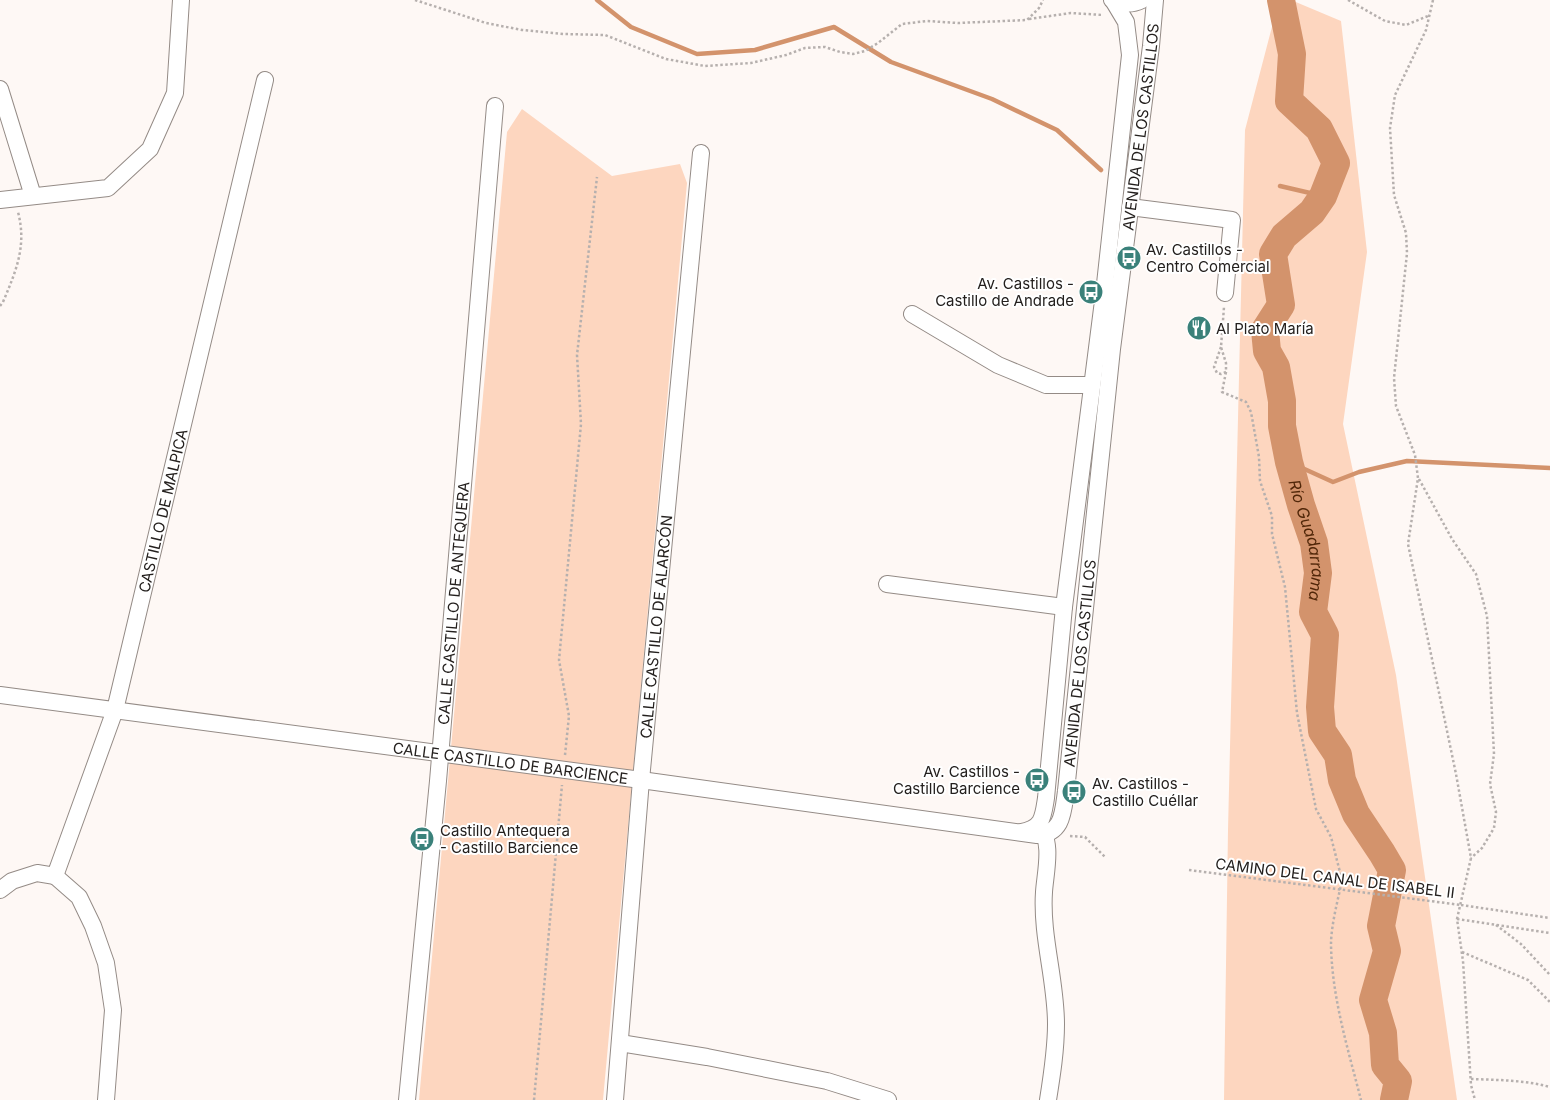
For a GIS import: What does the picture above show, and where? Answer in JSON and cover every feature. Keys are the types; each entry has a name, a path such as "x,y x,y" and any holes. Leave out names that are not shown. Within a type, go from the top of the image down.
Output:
{"street":[{"path":"7,199 108,188 150,149 175,93 180,0"},
{"path":"1116,6 1142,0"},
{"name":"AVENIDA DE LOS CASTILLOS","path":"1116,6 1126,22 1130,55 1064,608 1046,798 1041,822 1041,830 1052,832 1057,827 1061,818 1066,791 1112,349 1151,46 1155,0"},
{"name":"CASTILLO DE MALPICA","path":"55,876 114,710 265,80"},
{"path":"0,89 33,196"},
{"name":"CALLE CASTILLO DE ANTEQUERA","path":"407,1100 440,754 495,106"},
{"name":"CALLE CASTILLO DE ALARCÓN","path":"615,1100 641,780 701,153"},
{"path":"1130,207 1232,220 1225,293"},
{"path":"912,314 998,365 1046,385 1092,385"},
{"path":"887,584 1064,608"},
{"name":"CALLE CASTILLO DE BARCIENCE","path":"0,694 1021,832 1041,830"},
{"path":"1041,830 1047,846 1043,893 1044,919 1056,1024 1048,1100"},
{"path":"0,890 12,881 37,874 55,876 79,897 93,926 106,963 113,1010 106,1100"},
{"path":"620,1044 707,1057 827,1081 888,1100"}],"path":[{"path":"415,0 486,23 522,30 563,34 605,34 666,60 705,66 751,63 786,55 805,48 825,47 853,54 865,51 902,24 927,21 958,23 1027,20 1116,6"},
{"path":"1027,20 1039,8 1043,0"},
{"path":"1348,0 1385,21 1406,25 1428,16"},
{"path":"1433,0 1426,30 1394,96 1390,128 1394,195 1406,233 1407,253 1394,378 1396,406 1415,455 1418,478 1408,544 1456,774 1470,858 1460,905 1550,918"},
{"path":"534,1100 569,716 559,660 581,424 577,355 597,177"},
{"path":"0,306 19,264 22,228 7,199"},
{"path":"1225,293 1221,347 1214,367 1217,373 1226,372"},
{"path":"1221,347 1226,363 1222,392 1246,402 1251,412 1259,457 1260,481 1272,516 1272,534 1285,587 1297,713 1316,810 1331,837 1342,880 1331,942 1333,981 1361,1100"},
{"path":"1418,478 1452,539 1476,574 1487,616 1494,754 1490,784 1496,812 1494,828 1482,848 1470,858"},
{"path":"1064,835 1084,837 1105,857"},
{"name":"CAMINO DEL CANAL DE ISABEL II","path":"1189,870 1460,905 1457,919 1550,933"},
{"path":"1457,919 1462,952 1471,1079 1475,1100"},
{"path":"1495,924 1521,944 1550,975"},
{"path":"1462,952 1528,980 1550,1002"},
{"path":"1471,1079 1509,1081 1550,1087"}],"shaded area":[{"path":"1279,0 1291,0 1341,21 1367,252 1343,424 1396,675 1457,1100 1224,1100 1228,830 1245,130"},
{"path":"522,109 612,176 680,164 687,183 603,1100 419,1100 507,132"}],"building":[{"name":"Al Plato María","path":"1191,319 1209,321 1207,334 1190,332"}],"waterway":[{"path":"597,0 631,27 697,54 755,50 834,27 891,62 992,99 1057,130 1101,170"},
{"name":"Río Guadarrama","path":"1281,0 1292,54 1289,101 1319,129 1336,163 1323,196 1312,212 1284,236 1273,254 1281,305 1265,330 1267,351 1276,367 1282,401 1282,426 1289,462 1314,543 1318,573 1313,612 1325,635 1320,707 1322,731 1338,755 1342,780 1356,814 1392,870 1381,926 1387,951 1373,1000 1383,1033 1385,1065 1398,1081 1394,1100"},
{"path":"1280,186 1323,196"},
{"path":"1289,462 1333,482 1359,472 1407,461 1550,468"}],"place":[{"name":"Av. Castillos - Centro Comercial","path":"1129,258"},
{"name":"Av. Castillos - Castillo de Andrade","path":"1091,292"},
{"name":"Al Plato María","path":"1199,328"},
{"name":"Av. Castillos - Castillo Barcience","path":"1037,780"},
{"name":"Av. Castillos - Castillo Cuéllar","path":"1074,792"},
{"name":"Castillo Antequera - Castillo Barcience","path":"422,839"}]}
